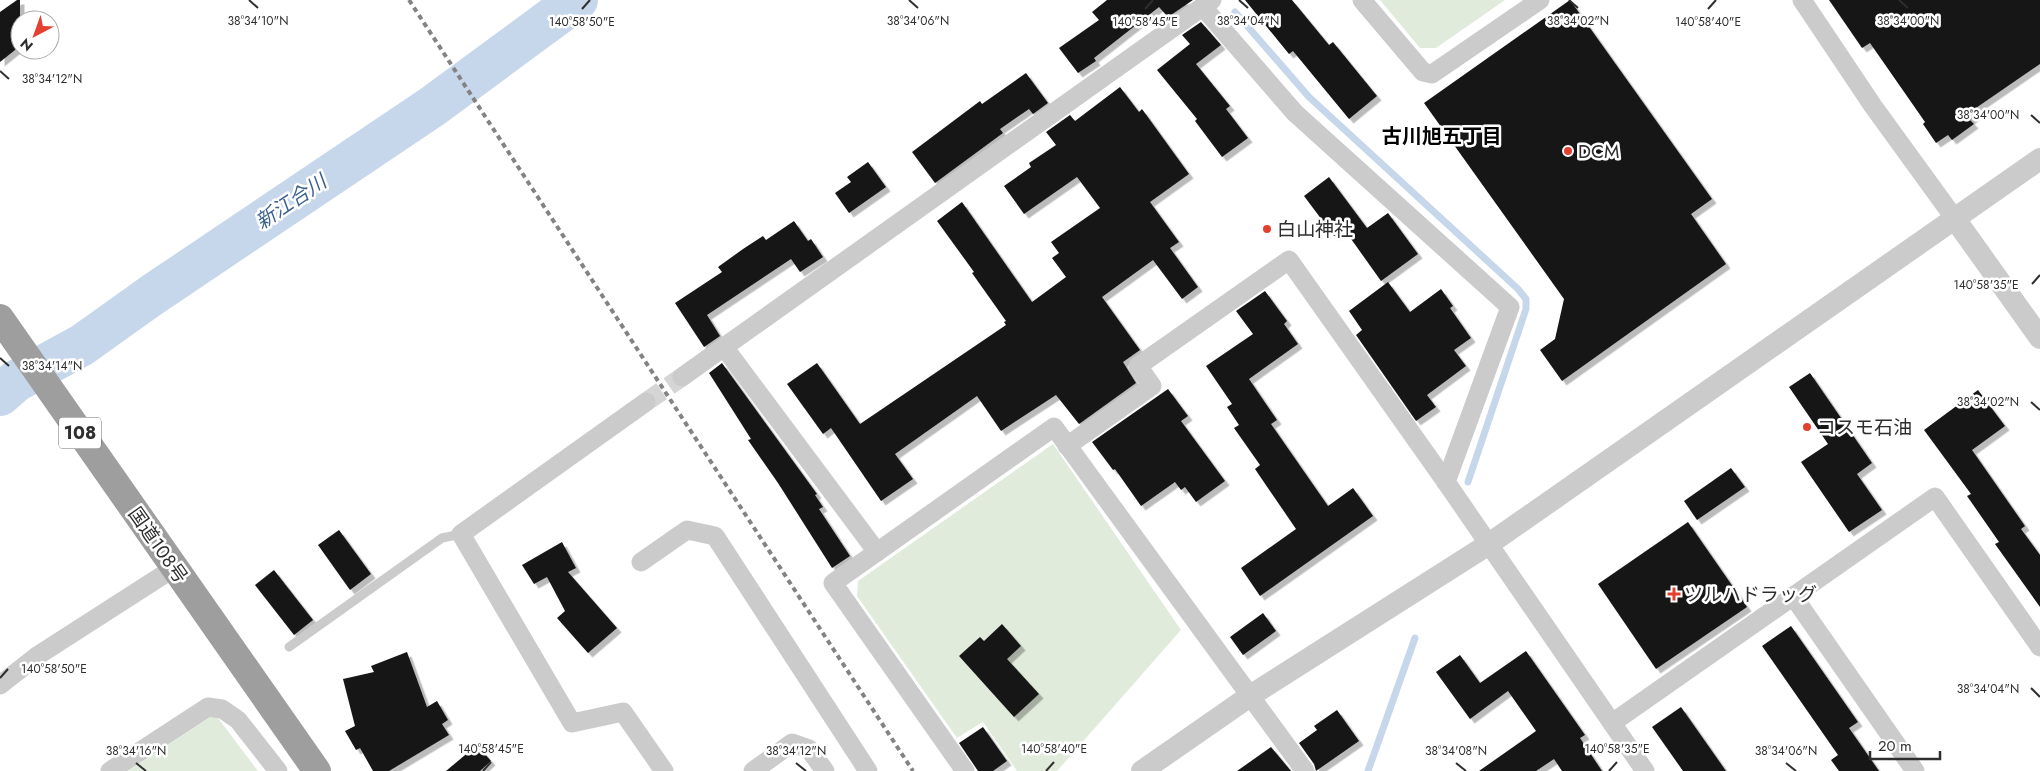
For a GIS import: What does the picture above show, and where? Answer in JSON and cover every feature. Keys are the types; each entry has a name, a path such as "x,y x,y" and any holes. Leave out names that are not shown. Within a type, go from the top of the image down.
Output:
{"highway":[{"name":"国道108号","path":"0,318 317,771"}],"street":[{"path":"1362,0 1423,72 1432,74 1540,0"},
{"path":"1802,0 1873,106 2040,338"},
{"path":"682,377 1208,3 1295,113 1510,307 1446,482"},
{"path":"1142,771 1250,696 1489,544 2040,159"},
{"path":"1067,446 1152,386 1138,366 1289,260 1446,482 1645,771"},
{"path":"724,347 877,552"},
{"path":"646,402 461,534 572,723 623,712 664,771"},
{"path":"965,771 832,583 1054,427 1305,771"},
{"path":"1612,723 1934,497 2040,647"},
{"path":"641,562 688,530 715,536 868,771"},
{"path":"0,686 167,558"},
{"path":"1792,596 1915,771"},
{"path":"110,771 208,707 222,709 238,720 278,771"},
{"path":"753,771 792,743 809,749 825,771"}],"lane":[{"path":"289,647 442,538 461,534"}],"green space":[{"path":"1380,0 1505,0 1436,48 1420,48"},
{"path":"1053,444 1181,630 1057,771 1017,771 983,722 957,738 857,596 858,581"},
{"path":"215,714 258,771 128,771"}],"building":[{"path":"17,0 20,0 20,10 10,10 10,54 0,62 0,12"},
{"path":"1107,0 1193,0 1168,17 1159,7 1094,58 1096,61 1078,73 1059,48 1099,20 1092,12"},
{"path":"1245,0 1292,0 1329,45 1333,42 1377,96 1349,119 1293,51 1289,54"},
{"name":"DCM","path":"1570,0 1712,199 1691,214 1726,264 1562,381 1540,350 1555,339 1564,299 1424,103"},
{"path":"1829,0 2040,0 2040,64 1973,110 1976,115 1970,120 1974,124 1952,140 1948,135 1936,143 1923,124 1925,122 1870,43 1862,48"},
{"path":"1201,22 1221,45 1196,64 1230,106 1226,109 1248,138 1222,157 1195,121 1197,119 1157,70 1190,44 1182,35"},
{"path":"1026,73 1048,103 1033,114 1029,109 1000,129 1003,133 935,183 912,152 980,101 982,104"},
{"path":"1120,87 1139,112 1142,109 1189,174 1150,202 1179,242 1170,248 1198,287 1182,299 1153,260 1102,297 1140,350 1123,362 1136,383 1079,424 1056,395 1001,431 977,396 895,454 913,479 881,501 831,428 823,434 787,384 817,363 860,424 1006,325 1004,322 1006,321 972,273 974,272 937,221 962,202 1032,302 1066,277 1052,258 1059,253 1051,242 1100,208 1077,177 1024,214 1004,186 1031,167 1029,163 1056,145 1046,132 1070,115 1075,121"},
{"path":"868,162 886,187 849,213 835,193 851,182 847,177"},
{"path":"1329,177 1367,228 1388,213 1418,254 1381,281 1344,229 1334,236 1304,196"},
{"path":"794,221 808,241 811,239 823,257 800,272 791,259 707,315 720,336 704,347 675,303 722,272 718,267 743,249 763,236 766,240"},
{"path":"1388,282 1410,312 1441,289 1453,306 1450,308 1471,338 1454,350 1466,366 1427,395 1436,407 1416,421 1356,335 1362,330 1349,311"},
{"path":"1265,291 1287,321 1284,324 1298,344 1249,379 1277,420 1271,424 1328,506 1353,488 1373,516 1260,596 1241,568 1296,529 1255,469 1260,465 1234,428 1239,425 1227,407 1232,404 1206,366 1253,334 1236,311"},
{"path":"722,363 817,494 815,495 823,507 819,509 850,556 832,568 748,440 751,439 709,373"},
{"path":"1810,373 1872,463 1857,474 1882,510 1849,532 1801,462 1828,444 1789,387"},
{"path":"1168,389 1188,416 1181,421 1225,481 1196,502 1185,487 1181,490 1175,482 1141,506 1115,469 1113,470 1092,442"},
{"path":"1978,390 2005,426 1972,450 2025,526 2021,529 2040,555 2040,607 1995,544 1999,542 1967,496 1971,494 1924,430"},
{"path":"1731,468 1745,487 1697,520 1684,501"},
{"path":"1688,522 1747,607 1656,669 1598,584"},
{"path":"339,530 371,574 350,590 318,545"},
{"path":"562,542 576,568 568,572 617,628 588,653 557,618 565,611 547,577 534,584 522,565"},
{"path":"274,570 313,620 294,635 255,585"},
{"path":"1263,613 1276,631 1243,655 1230,637"},
{"path":"1002,624 1021,646 1007,659 1039,694 1014,717 959,656 980,637 984,641"},
{"path":"1791,626 1858,722 1849,728 1879,771 1839,771 1831,760 1838,755 1762,646"},
{"path":"1526,651 1585,735 1580,738 1602,771 1562,771 1554,759 1536,771 1479,771 1536,731 1508,691 1470,719 1436,672 1460,655 1480,683"},
{"path":"407,652 427,707 437,701 448,720 442,724 449,735 389,771 373,771 360,748 356,750 345,731 355,726 343,679 374,672 371,666"},
{"path":"1681,707 1726,771 1683,771 1652,727"},
{"path":"1337,710 1359,741 1316,771 1314,764 1299,743 1317,730 1314,726"},
{"path":"983,727 1007,761 993,771 978,771 959,743"},
{"path":"477,745 491,761 480,771 446,771"},
{"path":"1271,747 1291,771 1237,771"}],"waterway":[{"name":"新江合川","path":"0,395 16,381 82,345 152,295 433,106 577,0"},
{"path":"1235,12 1309,97 1518,289 1526,299 1526,309 1468,482"},
{"path":"1368,771 1415,638"}],"tunnel":[{"path":"646,402 682,377"}],"railway":[{"path":"409,0 913,771"}],"place":[{"name":"DCM","path":"1568,151"},
{"name":"白山神社","path":"1267,229"},
{"name":"コスモ石油","path":"1807,427"},
{"name":"ツルハドラッグ","path":"1674,594"}],"district":[{"name":"古川旭五丁目","path":"1442,136"}]}
